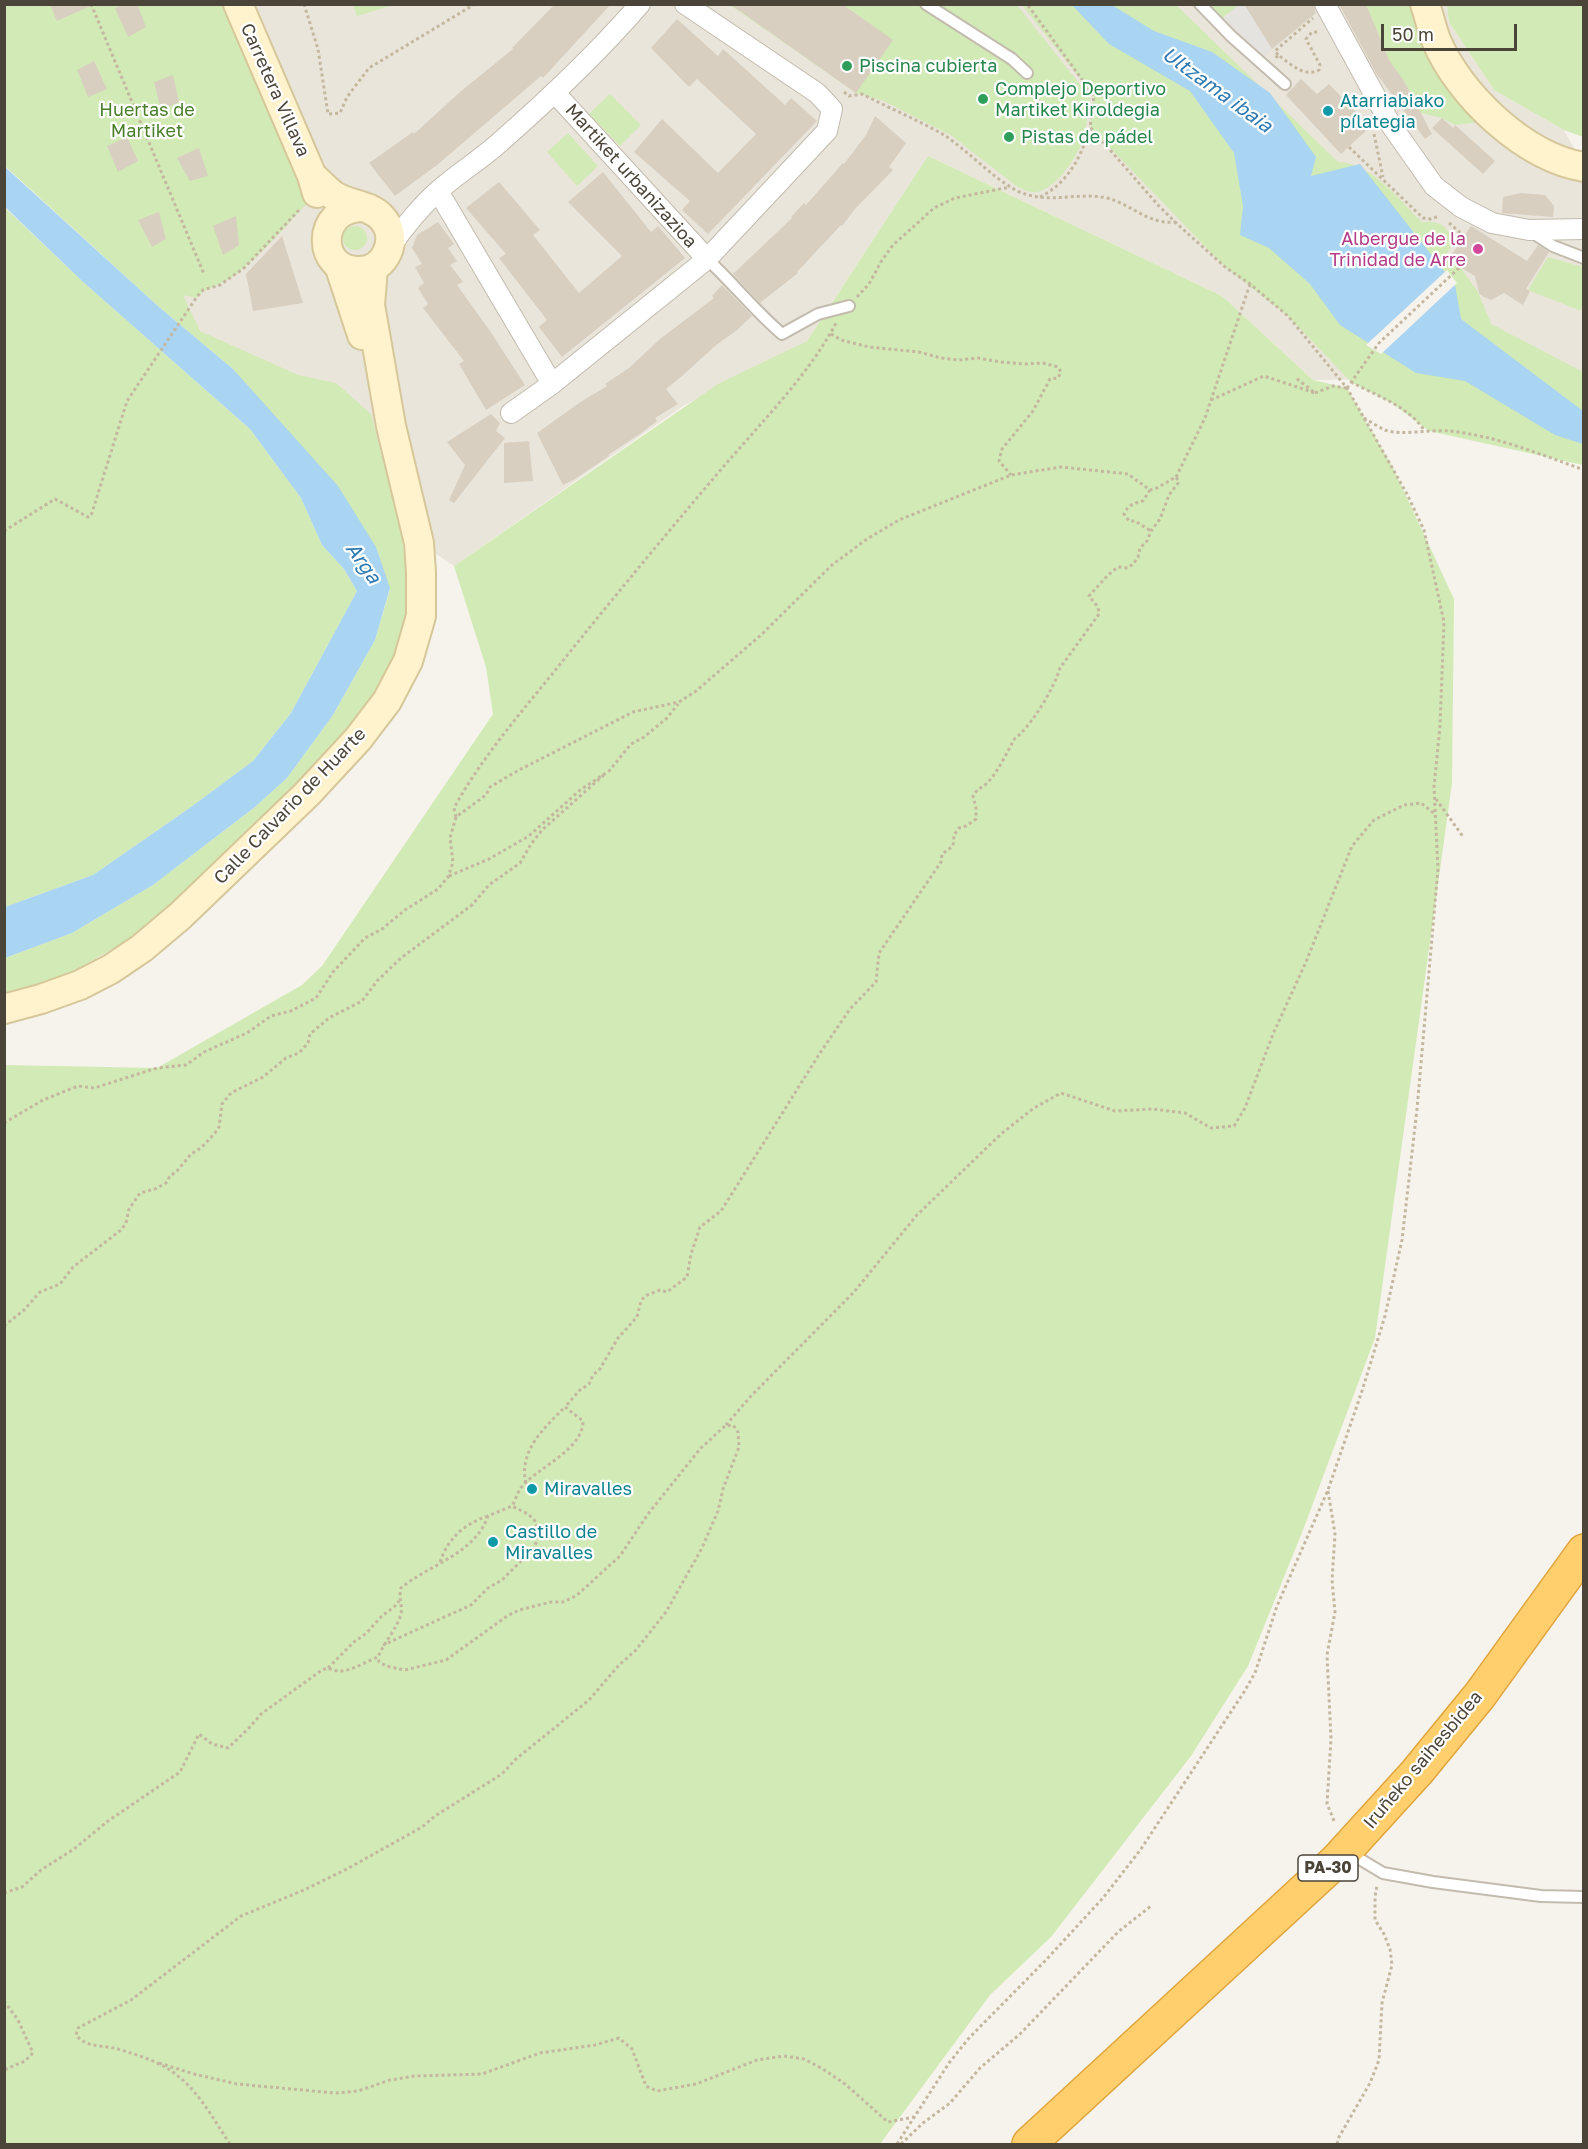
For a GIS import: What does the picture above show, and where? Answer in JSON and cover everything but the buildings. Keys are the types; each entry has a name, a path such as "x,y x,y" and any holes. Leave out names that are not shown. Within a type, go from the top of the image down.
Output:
{"highway":[{"name":"Iruñeko saihesbidea","path":"1029,2145 1345,1850 1417,1772 1480,1695 1584,1551"}],"main road":[{"name":"Carretera Villava","path":"238,4 327,231 328,250 332,259 339,265 391,426"},
{"path":"1425,4 1437,40 1450,66 1485,110 1509,131 1536,149 1584,167"},
{"name":"Carretera Villava","path":"310,189 334,195 367,208"},
{"path":"327,231 337,215 353,207 367,208 381,216 387,225 390,236 381,257 370,305 391,426"},
{"path":"339,265 356,271 381,257"},
{"name":"Calle Calvario de Huarte","path":"4,1009 80,985 111,969 142,948 188,909 307,794 358,739 387,701 408,661 421,616 419,543 391,426"}],"street":[{"name":"Martiket urbanizazioa","path":"381,257 408,221 438,191 497,145 555,93 607,42 640,4"},
{"name":"Martiket urbanizazioa","path":"511,413 552,384 706,259 827,131 832,109 817,93 685,4"},
{"path":"1326,6 1391,125 1434,186 1461,207 1492,223 1528,230 1574,230"},
{"name":"Martiket urbanizazioa","path":"555,93 706,259"},
{"name":"Martiket urbanizazioa","path":"367,208 387,212 407,208 438,191"},
{"path":"438,191 552,384"}],"lane":[{"path":"926,4 1012,59 1027,73"},
{"path":"1200,4 1231,36 1286,84"},
{"path":"1528,230 1553,246 1584,258"},
{"path":"706,259 732,283 759,315 782,334 818,314 849,306"},
{"path":"1345,1850 1383,1873 1541,1896 1584,1897"}],"path":[{"path":"91,4 204,274"},
{"path":"304,4 318,49 328,114 340,113 347,97 369,68 476,4"},
{"path":"1027,4 1094,96 1085,145 1068,174 1057,186 1039,197"},
{"path":"1326,6 1275,51 1278,56 1306,73 1312,73 1319,70 1320,65 1306,39 1312,32 1318,31 1328,38"},
{"path":"1267,67 1278,56"},
{"path":"862,94 943,135 968,152 1010,187 1024,194 1039,197 1109,198 1151,219 1166,223 1175,222"},
{"path":"899,2145 949,2063 969,2038 1096,1906 1141,1849 1255,1673 1277,1606 1328,1490 1386,1316 1402,1240 1418,1109 1438,869 1435,798 1444,622 1424,530 1407,494 1347,388 1288,316 1250,284 1225,267 1175,222 1090,127"},
{"path":"1373,130 1383,180"},
{"path":"1349,147 1423,218 1430,219 1440,216 1464,236"},
{"path":"4,1123 43,1100 78,1086 94,1089 157,1068 186,1065 204,1052 247,1033 271,1016 291,1011 316,998 333,972 365,938 382,929 405,910 438,889 448,877 453,862 450,838 456,818 454,808 466,785 490,751 624,585 773,409 831,334 842,314 869,284 893,245 934,208 955,198 1010,187"},
{"path":"4,531 55,500 88,517 91,516 127,401 151,364 203,290 220,285 244,268 310,189"},
{"path":"1347,388 1379,343 1460,267"},
{"path":"4,1326 24,1310 40,1292 60,1284 74,1267 121,1230 126,1223 129,1209 140,1193 166,1183 191,1155 201,1148 219,1127 222,1104 231,1093 263,1077 286,1058 299,1053 308,1043 310,1034 328,1018 362,1001 377,981 401,958 472,905 489,885 520,862 542,830 605,774 631,744 644,737 667,718 679,702 696,691 762,635 832,566 867,539 899,520 1011,475 1062,466 1128,474 1150,489 1157,488 1176,477 1211,400 1250,284"},
{"path":"831,334 841,340 869,347 919,352 941,358 959,360 978,357 1001,362 1043,363 1058,367 1061,372 1058,378 1050,379 1033,411 1002,449 999,461 1011,475"},
{"path":"1211,400 1264,376 1315,393 1333,386 1347,388"},
{"path":"1296,378 1315,393"},
{"path":"1351,382 1418,421 1424,430"},
{"path":"1363,417 1385,430 1450,431 1484,438 1528,450 1584,470"},
{"path":"526,1484 525,1463 528,1450 544,1428 580,1390 589,1384 618,1338 637,1317 641,1301 645,1296 660,1290 667,1292 687,1277 700,1227 721,1211 820,1053 850,1009 876,982 879,953 941,862 942,854 953,846 954,835 959,828 976,819 973,796 978,788 986,784 1015,738 1021,734 1043,704 1060,668 1099,614 1098,608 1089,596 1118,567 1128,568 1134,563 1160,519 1169,495 1179,482 1176,477"},
{"path":"1150,489 1143,501 1133,503 1124,514 1130,521 1135,521 1151,531"},
{"path":"456,818 486,795 490,787 519,770 633,712 679,702"},
{"path":"448,877 489,859 529,836 580,790 605,774"},
{"path":"1435,798 1464,838"},
{"path":"488,1515 484,1528 461,1552 400,1587 399,1601 402,1612 383,1645 378,1657 379,1662 405,1670 446,1660 507,1616 519,1610 551,1602 563,1602 576,1596 620,1556 648,1514 700,1449 726,1426 751,1396 854,1292 917,1215 1001,1134 1034,1108 1061,1093 1114,1111 1154,1109 1185,1113 1211,1128 1234,1126 1245,1108 1273,1034 1306,962 1352,846 1374,820 1404,805 1421,804 1435,814"},
{"path":"512,1506 520,1490 549,1466 580,1434 583,1421 565,1407"},
{"path":"726,1426 733,1425 738,1432 739,1447 718,1511 702,1548 666,1612 635,1651 582,1706 516,1759 502,1774 422,1827 347,1869 241,1916 130,2000 78,2028 76,2035 80,2041 88,2044 114,2048 194,2074 237,2084 335,2093 358,2091 398,2078 482,2074 540,2053 595,2045 619,2038 632,2049 645,2086 657,2091 696,2084 757,2060 784,2056 804,2059 823,2069 845,2084 888,2122 914,2117"},
{"path":"1328,1490 1335,1534 1332,1580 1335,1612 1327,1655 1331,1739 1327,1804 1345,1850"},
{"path":"383,1645 471,1605 488,1588 502,1580 522,1562 536,1543 536,1521 512,1506 472,1521 453,1536 440,1562"},
{"path":"4,1893 22,1887 41,1870 74,1849 108,1821 180,1772 199,1734 212,1744 228,1748 261,1714 314,1675 328,1668 399,1601"},
{"path":"328,1668 335,1672 348,1670 378,1657"},
{"path":"1338,2145 1339,2138 1370,2083 1379,2060 1382,2003 1392,1965 1390,1949 1375,1920 1375,1897 1383,1873"},
{"path":"899,2145 922,2123 950,2103 980,2068 1020,2034 1118,1932 1151,1906"},
{"path":"4,2001 18,2020 33,2053 25,2061 4,2070"},
{"path":"143,2057 166,2067 201,2099 230,2145"}],"shaded area":[{"path":"4,5 1447,5 1449,22 1494,90 1564,130 1583,165 1583,377 1313,380 1222,296 928,156 807,341 683,406 454,566 436,554 394,506 5,166"},
{"path":"1239,5 1245,5 1272,49 1260,60 1221,19"}],"green space":[{"path":"353,4 394,5 357,16"},
{"name":"Huertas de Martiket","path":"5,5 223,5 307,203 264,250 235,275 196,298 183,295 200,331 298,375 336,383 371,414 402,535 407,580 405,620 392,661 371,703 351,731 170,908 130,939 58,980 5,996 5,958 72,933 153,885 255,807 287,778 333,715 375,640 390,589 233,369 159,307 5,166"},
{"name":"Complejo Deportivo Martiket Kiroldegia","path":"730,5 1017,5 1090,97 1083,139 1071,162 1059,178 1044,190 1031,192 1015,185 952,136 884,101 856,93"},
{"path":"1022,5 1176,5 1338,162 1350,164 1373,176 1422,222 1439,224 1445,228 1455,241 1443,259 1460,267 1478,292 1491,324 1583,372 1583,465 1429,431 1392,403 1351,382 1288,316 1225,267 1090,127 1094,96"},
{"path":"1207,5 1239,5 1221,20"},
{"path":"1366,5 1413,5 1480,122 1455,125 1442,118 1421,113 1404,81 1389,60"},
{"path":"1447,5 1583,5 1583,137 1564,130 1494,90 1449,22"},
{"path":"610,94 641,125 620,146 589,114"},
{"path":"568,133 598,166 577,186 547,152"},
{"path":"928,156 1222,296 1313,380 1347,388 1393,468 1454,599 1452,783 1375,1338 1303,1530 1248,1666 1191,1756 1051,1937 990,1995 880,2144 5,2144 5,1065 157,1068 302,985 322,966 493,714 486,667 454,566 718,384 807,341"},
{"path":"4,207 82,281 250,429 301,498 322,545 344,569 357,591 291,713 253,761 93,875 5,907"},
{"path":"355,226 364,229 367,238 364,247 355,250 346,247 343,238 346,229"},
{"path":"1548,257 1583,267 1581,311 1528,290"}],"water":[{"name":"Ultzama ibaia","path":"1072,5 1112,5 1154,31 1212,52 1270,93 1316,157 1311,176 1360,164 1455,285 1461,319 1583,411 1583,444 1555,435 1465,381 1416,373 1340,325 1310,284 1269,248 1240,235 1243,206 1234,153 1190,91 1109,44"},
{"name":"Arga","path":"4,166 159,307 233,369 338,486 376,547 390,588 375,640 333,715 287,778 255,807 153,885 72,933 5,958 5,907 93,875 253,761 291,713 357,591 344,569 322,545 301,498 250,429 82,281 5,207"}],"pier":[{"path":"1447,270 1457,283 1381,354 1366,345"}],"place":[{"name":"Piscina cubierta","path":"847,66"},
{"name":"Complejo Deportivo Martiket Kiroldegia","path":"983,99"},
{"name":"Atarriabiako pílategia","path":"1328,111"},
{"name":"Pistas de pádel","path":"1009,137"},
{"name":"Albergue de la Trinidad de Arre","path":"1478,249"},
{"name":"Miravalles","path":"532,1489"},
{"name":"Castillo de Miravalles","path":"493,1542"}]}
